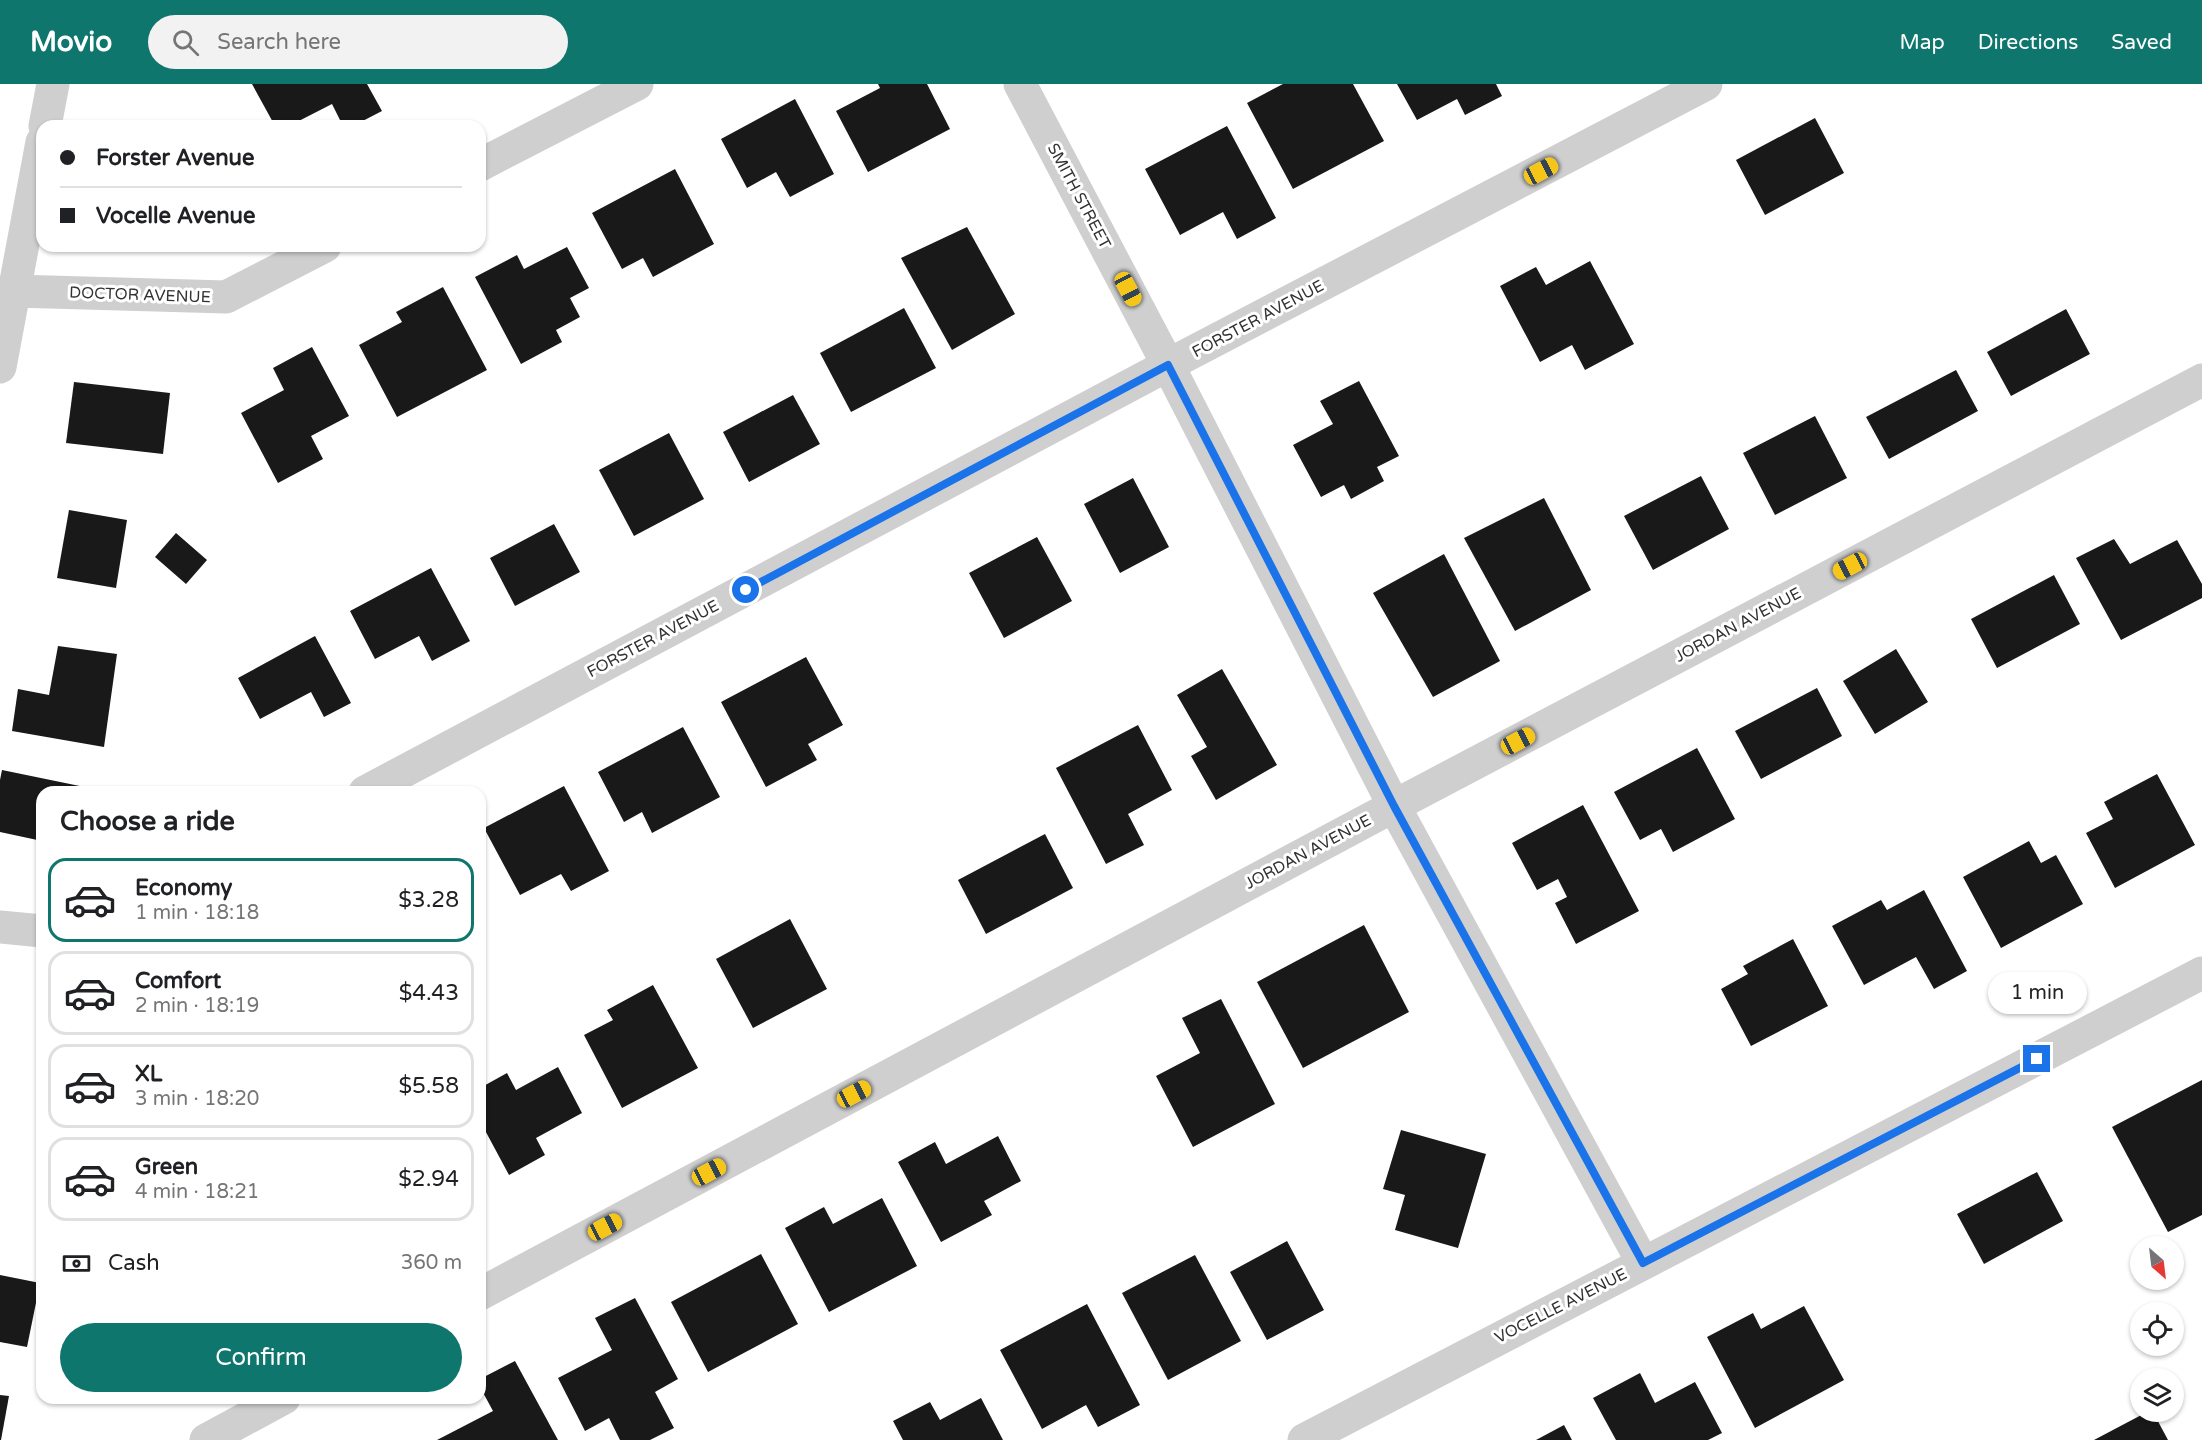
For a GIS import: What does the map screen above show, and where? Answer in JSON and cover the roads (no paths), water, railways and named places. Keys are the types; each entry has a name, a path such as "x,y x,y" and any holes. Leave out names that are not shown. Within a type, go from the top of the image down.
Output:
{"street":[{"path":"46,120 53,84"},
{"path":"486,162 637,84"},
{"name":"SMITH STREET","path":"1020,84 1168,365 1394,806 1643,1263"},
{"name":"FORSTER AVENUE","path":"376,786 1168,365 1706,84"},
{"path":"0,367 36,174"},
{"name":"DOCTOR AVENUE","path":"14,291 225,297 313,252"},
{"name":"JORDAN AVENUE","path":"486,1291 1394,806 2202,380"},
{"path":"0,927 36,930"},
{"name":"VOCELLE AVENUE","path":"1304,1440 2202,973"},
{"path":"206,1440 273,1404"}]}
